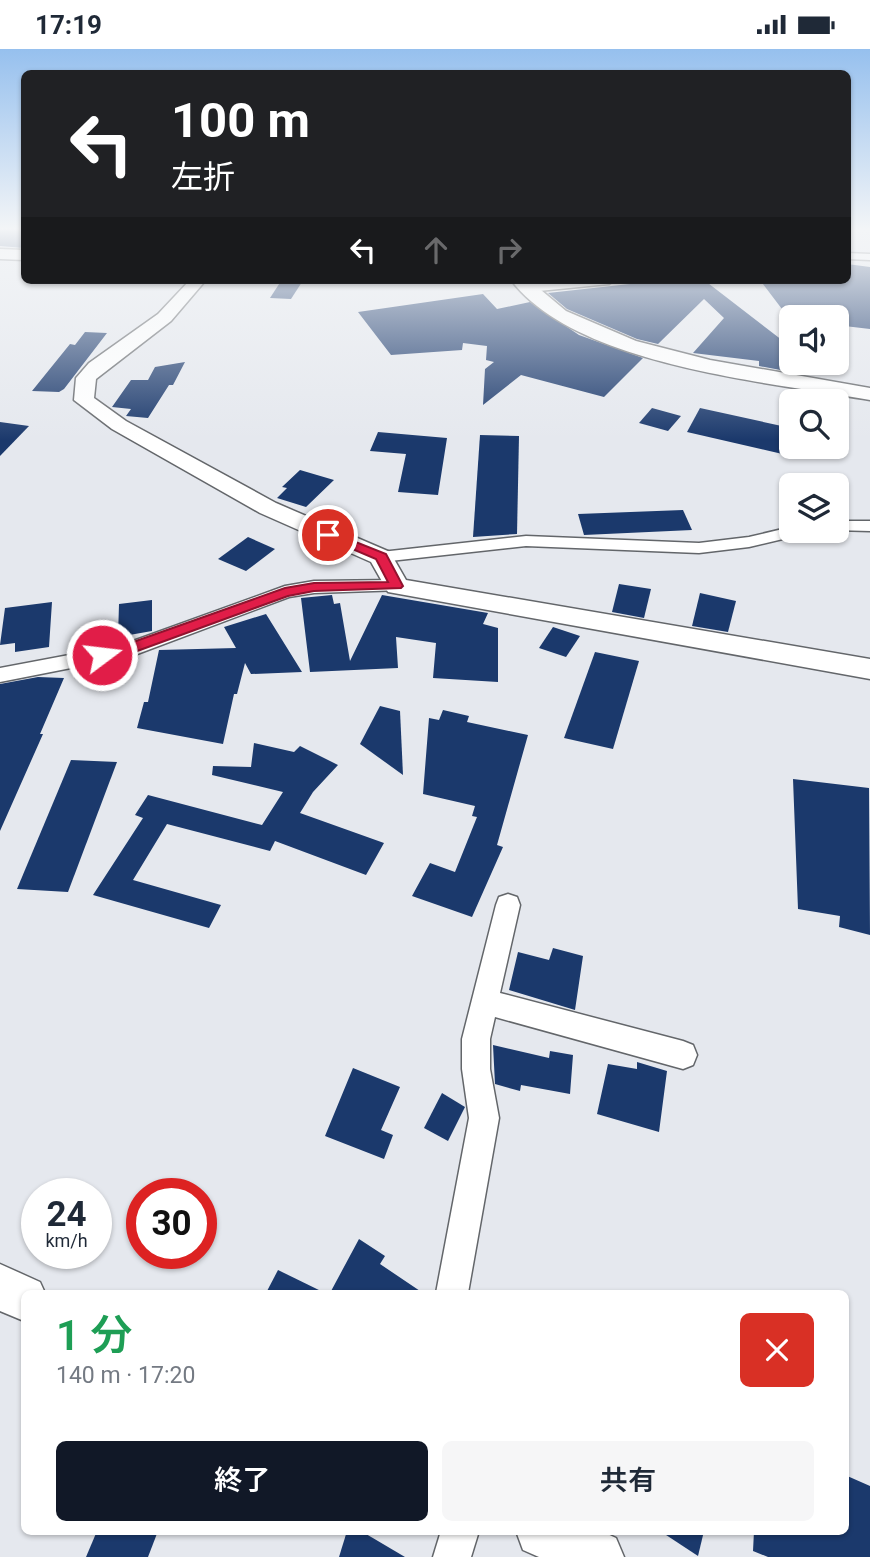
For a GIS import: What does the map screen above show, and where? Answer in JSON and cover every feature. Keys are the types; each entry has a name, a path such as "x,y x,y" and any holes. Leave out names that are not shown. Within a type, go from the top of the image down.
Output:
{"street":[{"path":"187,298 96,367 86,378 84,400 118,425 268,508 381,557 526,541 699,548 749,542 779,535"},
{"path":"541,298 560,315 623,342 711,366 870,394"},
{"path":"849,526 870,526"},
{"path":"381,557 397,586"},
{"path":"0,675 125,651 285,592 314,587 397,586 870,670"},
{"path":"453,1290 484,1118 476,1049 508,905"},
{"path":"485,1002 683,1055"},
{"path":"0,1287 21,1297"},
{"path":"452,1557 459,1535"},
{"path":"550,1535 597,1557"}],"building":[{"path":"453,298 487,298 497,309 530,302 579,335 643,358 604,397 521,375 483,405 485,369 494,362 486,360 487,346 463,343 462,350 391,355 358,312"},
{"path":"554,298 728,298 779,338 779,370 759,366 759,361 693,353 724,318 704,299 658,344 637,339 567,309"},
{"path":"774,298 870,298 870,329 849,327 849,305 779,305"},
{"path":"85,332 107,333 64,389 59,392 32,391 70,344 75,345"},
{"path":"185,362 173,385 169,385 148,418 126,416 131,409 112,407 131,380 148,380 155,367"},
{"path":"652,408 681,416 668,431 639,423"},
{"path":"700,408 779,425 779,453 687,432"},
{"path":"0,422 29,426 0,456"},
{"path":"378,432 447,438 438,495 398,492 406,454 370,451"},
{"path":"480,435 519,436 517,534 473,537"},
{"path":"300,470 334,480 306,507 277,498 287,488 282,487"},
{"path":"683,510 692,530 584,535 578,514"},
{"path":"248,537 275,549 246,571 218,559"},
{"path":"619,584 651,589 644,618 612,612"},
{"path":"700,593 736,601 728,632 692,626"},
{"path":"332,595 334,604 340,603 350,661 382,595 488,613 483,624 498,628 498,682 433,678 436,643 396,637 398,668 310,672 301,598"},
{"path":"152,600 152,631 118,637 119,604"},
{"path":"52,602 49,647 15,652 15,643 0,645 5,608"},
{"path":"266,614 302,672 251,674 245,663 237,694 234,694 223,744 137,728 144,702 148,702 159,650 236,648 224,627"},
{"path":"553,627 580,636 566,657 539,648"},
{"path":"595,652 639,661 613,749 564,738"},
{"path":"38,677 64,678 40,734 43,734 0,831 0,684"},
{"path":"380,706 400,711 403,775 360,744"},
{"path":"443,710 469,716 467,722 528,735 497,845 503,847 472,917 412,896 430,863 455,872 477,817 472,816 475,806 423,794 429,718 439,720"},
{"path":"254,743 294,752 300,746 338,765 313,792 300,813 384,843 366,875 275,841 270,851 167,824 133,880 221,905 209,928 93,895 143,818 135,815 148,795 262,825 283,792 212,775 213,766 251,767"},
{"path":"71,760 117,762 68,892 17,889"},
{"path":"793,779 869,788 870,935 839,927 840,916 798,909"},
{"path":"553,948 583,956 575,1010 509,990 518,952 549,960"},
{"path":"493,1045 549,1058 550,1051 573,1055 570,1094 521,1085 520,1091 495,1084"},
{"path":"637,1062 667,1071 659,1132 597,1114 608,1064 637,1069"},
{"path":"353,1068 400,1087 381,1130 393,1135 384,1159 325,1136"},
{"path":"442,1093 465,1107 448,1141 424,1128"},
{"path":"359,1239 385,1256 380,1264 419,1290 332,1290"},
{"path":"278,1270 319,1290 268,1290"},
{"path":"849,1477 870,1486 870,1557 768,1557 753,1551 754,1535 849,1535"},
{"path":"95,1535 156,1535 148,1557 86,1557"},
{"path":"346,1535 368,1535 405,1557 339,1557"},
{"path":"666,1535 703,1535 698,1556"}],"route":[{"path":"102,655 125,651 285,592 314,587 397,586 381,557 328,535"}]}
